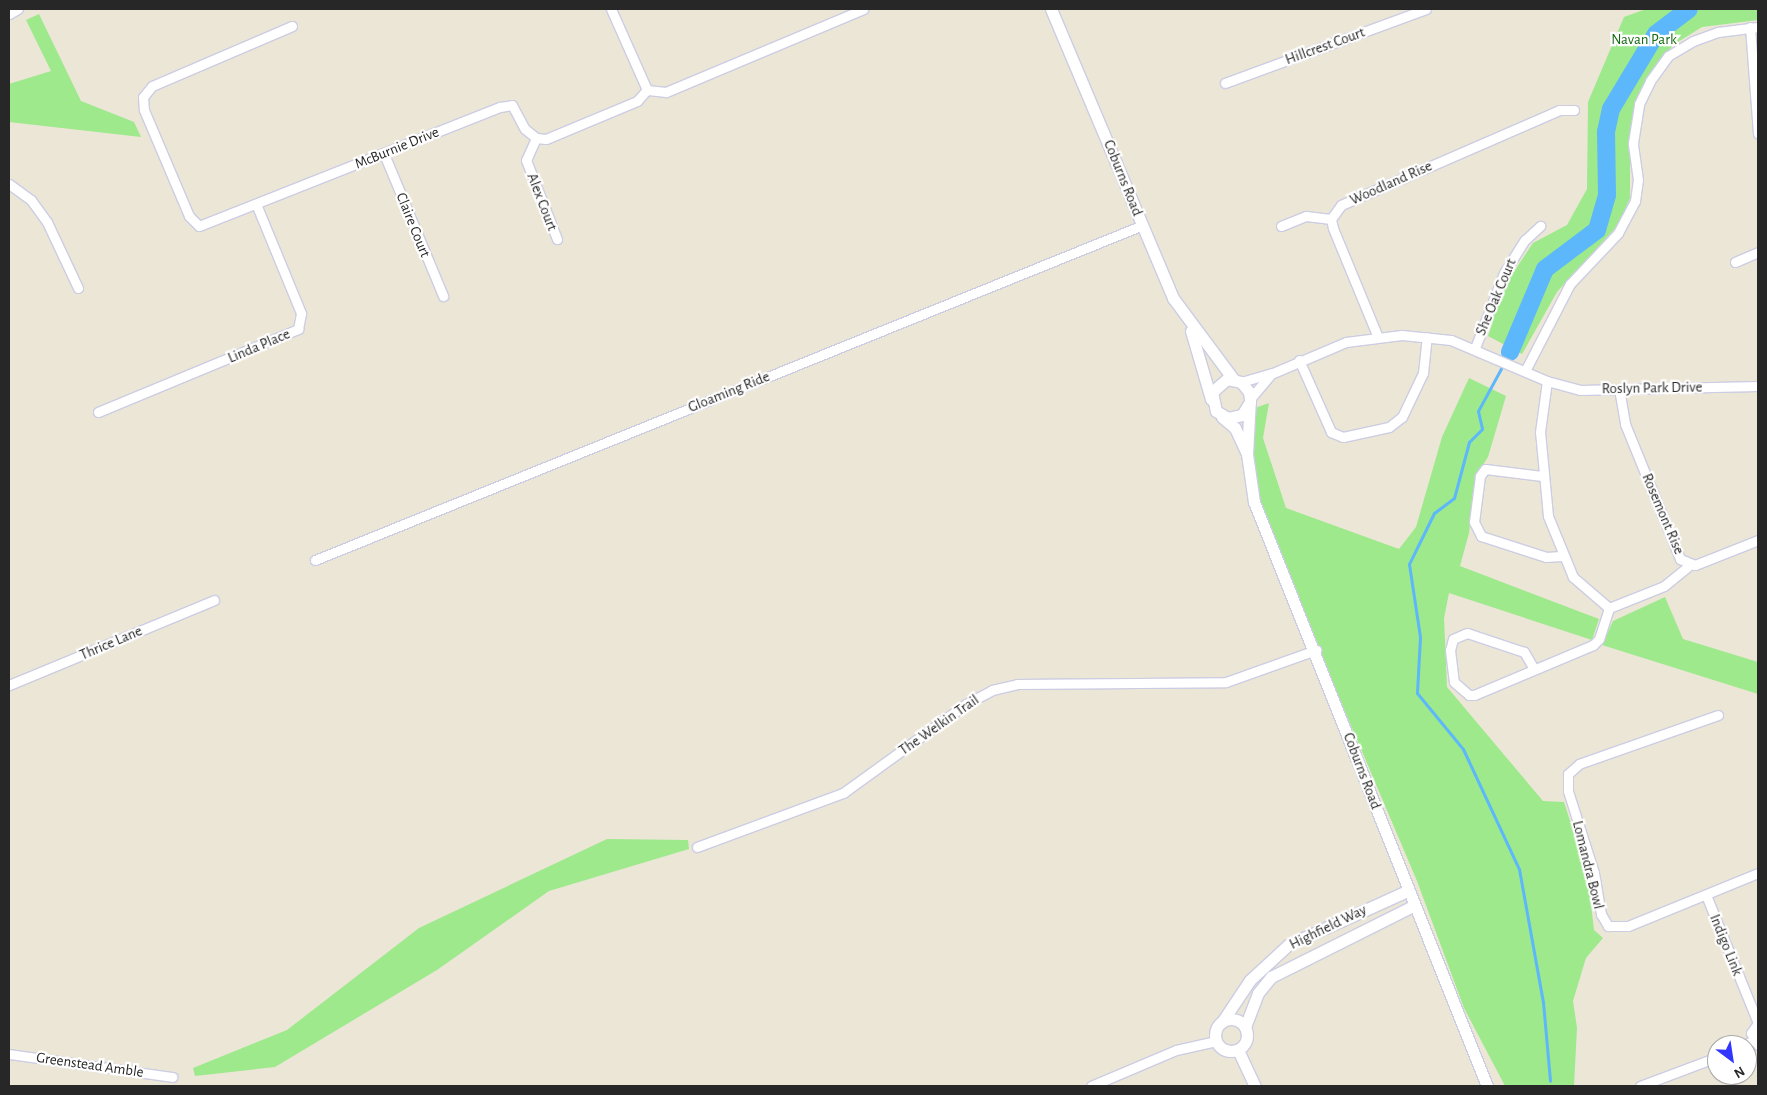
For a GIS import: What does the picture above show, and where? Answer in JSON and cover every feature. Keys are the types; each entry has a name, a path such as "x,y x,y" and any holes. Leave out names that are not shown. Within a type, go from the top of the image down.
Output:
{"street":[{"path":"9,14 18,9"},
{"path":"611,9 647,90"},
{"path":"647,90 666,92 863,9"},
{"name":"Coburns Road","path":"1051,9 1064,34 1142,226 1187,319 1211,399"},
{"name":"Coburns Road","path":"1058,9 1064,34"},
{"name":"Hillcrest Court","path":"1225,83 1423,9"},
{"name":"McBurnie Drive","path":"292,26 152,86 143,98 144,110 189,216 199,226 257,206 384,154 512,105 536,138"},
{"path":"1525,371 1570,284 1618,233 1636,201 1638,180 1633,143 1639,104 1650,81 1668,56 1693,40 1754,27 1758,134"},
{"path":"536,138 546,140 637,101 647,90"},
{"name":"Woodland Rise","path":"1331,219 1341,205 1559,110 1574,110"},
{"name":"Alex Court","path":"536,138 526,160 557,239"},
{"name":"Claire Court","path":"384,154 442,296"},
{"path":"9,184 31,200 48,222 78,288"},
{"name":"Linda Place","path":"98,412 298,329 301,312 257,206"},
{"path":"1281,226 1306,216 1331,219 1377,335"},
{"name":"Gloaming Ride","path":"315,560 1142,226"},
{"name":"She Oak Court","path":"1475,348 1504,273 1525,240 1540,226"},
{"path":"1735,262 1758,252"},
{"name":"Coburns Road","path":"1187,319 1237,381"},
{"name":"Roslyn Park Drive","path":"1237,381 1272,373 1299,360 1377,335 1427,337 1475,348 1547,381 1580,390 1758,386"},
{"path":"1299,360 1331,432 1343,437 1389,427 1402,417 1423,372 1427,337"},
{"name":"Roslyn Park Drive","path":"1250,401 1272,373"},
{"path":"1237,381 1250,401 1235,418 1221,416 1211,399 1216,386 1237,381"},
{"path":"1547,381 1540,432 1542,476 1548,516 1561,556 1572,577 1609,608"},
{"name":"Rosemont Rise","path":"1619,389 1626,424 1680,559 1689,566 1758,540"},
{"name":"Coburns Road","path":"1250,401 1247,454 1254,502 1316,650 1407,891 1487,1086"},
{"name":"Coburns Road","path":"1221,416 1235,428 1247,454"},
{"path":"1542,476 1485,469 1474,522 1481,536 1546,557 1561,556"},
{"path":"1534,669 1524,652 1468,633 1456,636 1451,644 1452,674 1465,695 1534,669 1593,645 1609,608 1664,586 1689,566"},
{"name":"Thrice Lane","path":"9,685 214,600"},
{"name":"The Welkin Trail","path":"697,847 843,793 966,704 992,690 1017,684 1226,682 1316,650"},
{"name":"Lomandra Bowl","path":"1718,715 1579,764 1567,780 1598,906 1608,926 1628,926 1758,873"},
{"name":"Highfield Way","path":"1222,1022 1250,980 1288,945 1407,891"},
{"name":"Indigo Link","path":"1706,895 1758,1023"},
{"name":"Highfield Way","path":"1245,1027 1258,993 1271,977 1413,906"},
{"path":"1232,1019 1245,1027 1247,1038 1238,1050 1228,1051 1216,1041 1222,1022 1232,1019"},
{"path":"1752,1035 1751,1032 1758,1023"},
{"path":"1091,1086 1176,1050 1216,1041"},
{"path":"1238,1050 1255,1086"},
{"name":"Greenstead Amble","path":"9,1054 172,1077"},
{"path":"1657,1086 1707,1061"},
{"path":"1640,1086 1686,1070"}],"green space":[{"name":"Navan Park","path":"1646,9 1758,9 1758,20 1702,27 1673,45 1640,90 1630,128 1630,198 1619,224 1557,292 1522,354 1488,336 1503,288 1533,243 1567,225 1587,189 1588,102 1624,17"},
{"path":"39,14 81,101 134,122 141,137 9,122 9,84 51,71 26,20"},
{"path":"1469,378 1506,396 1488,457 1476,476 1469,533 1460,566 1599,619 1592,640 1449,593 1444,618 1447,687 1543,801 1564,802 1588,877 1594,930 1603,938 1586,958 1573,1001 1577,1028 1574,1086 1505,1086 1464,1008 1417,881 1254,497 1252,409 1269,403 1263,438 1286,508 1399,549 1416,527 1442,437"},
{"path":"1665,597 1683,639 1758,662 1758,694 1602,645 1613,621"},
{"path":"607,839 688,840 689,849 549,891 437,970 275,1067 195,1076 193,1068 287,1030 419,928"}],"waterway":[{"path":"1510,352 1545,269 1597,230 1607,195 1606,132 1611,109 1656,34 1689,9"},
{"path":"1510,352 1478,411 1482,429 1469,442 1454,498 1434,513 1409,564 1420,637 1417,693 1463,749 1519,869 1543,1002 1550,1081"}]}
